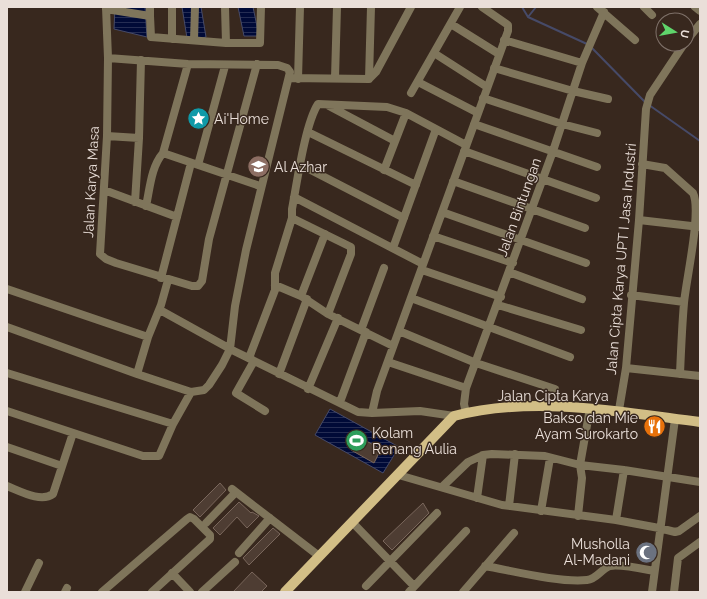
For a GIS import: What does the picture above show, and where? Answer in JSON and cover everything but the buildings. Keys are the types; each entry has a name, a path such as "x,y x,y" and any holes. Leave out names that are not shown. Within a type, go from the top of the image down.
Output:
{"main road":[{"name":"Jalan Cipta Karya","path":"454,416 476,410 531,407 590,408 619,410 700,422"},
{"path":"285,592 454,416"}],"street":[{"path":"150,7 151,38 172,38 226,43 260,43 261,7"},
{"path":"172,7 172,38"},
{"path":"194,40 195,7"},
{"path":"225,7 226,43"},
{"path":"298,79 300,7"},
{"path":"335,78 338,7"},
{"path":"369,79 371,7"},
{"path":"289,78 369,79 376,72 411,7"},
{"path":"411,93 460,7"},
{"path":"372,414 377,391 508,31 508,25 482,7"},
{"path":"644,7 652,15"},
{"path":"695,7 700,12"},
{"path":"106,8 150,16"},
{"name":"Jalan Karya Masa","path":"106,8 108,58 107,136 100,254 116,264 165,279 198,286 202,281 209,239 226,174"},
{"path":"601,9 635,40"},
{"name":"Jalan Bintungan","path":"466,413 464,404 466,388 490,327 553,151 601,9"},
{"path":"451,24 499,54"},
{"path":"504,40 582,63"},
{"name":"Jalan Cipta Karya UPT I Jasa Industri","path":"619,410 626,368 639,220 646,109 650,95 679,52"},
{"path":"434,53 487,87"},
{"path":"7,327 191,392 204,390 209,385 230,349 238,292 260,186 290,72 287,68 278,65 257,64 225,66 108,58"},
{"path":"135,202 139,138 141,60"},
{"path":"146,206 154,170 158,159 163,154 188,64"},
{"path":"226,174 257,64"},
{"path":"137,374 148,337 160,310 176,216 225,66"},
{"path":"494,68 573,92 608,99"},
{"path":"418,82 478,113"},
{"path":"483,98 562,124 597,133"},
{"path":"265,411 236,393 252,359 272,299 275,285 275,273 292,218 294,197 308,132 314,110 318,104 387,107 406,114 436,129 465,148 596,198"},
{"path":"326,104 395,141"},
{"path":"384,170 406,114"},
{"path":"474,124 597,167"},
{"path":"393,248 436,129"},
{"path":"308,132 416,185"},
{"path":"107,136 139,138"},
{"path":"163,154 260,186"},
{"path":"642,164 665,168 693,193 696,198 697,227 684,302 680,374"},
{"path":"301,165 404,218"},
{"path":"453,181 586,228"},
{"path":"104,190 176,216"},
{"path":"294,197 393,248 422,267 499,301 581,330"},
{"path":"442,212 586,263"},
{"path":"292,218 351,247 351,254 328,314"},
{"path":"639,220 697,227"},
{"path":"279,374 325,234"},
{"path":"433,236 513,263"},
{"path":"340,402 384,268"},
{"path":"509,272 582,298"},
{"path":"275,285 304,297 328,314 394,346"},
{"path":"7,289 148,337"},
{"path":"632,295 684,302"},
{"path":"411,298 570,357"},
{"path":"160,310 230,349 308,389 340,402 358,412 372,414 420,411 454,416"},
{"path":"308,389 338,318"},
{"path":"399,331 476,363 555,389"},
{"path":"388,362 466,388"},
{"path":"626,368 700,376"},
{"path":"7,373 173,424"},
{"path":"7,411 143,456 159,456 173,424 191,392"},
{"path":"578,516 582,478 580,465 590,408"},
{"path":"652,592 659,528 675,418"},
{"path":"7,486 41,498 48,498 53,494 73,432"},
{"path":"7,448 62,466"},
{"path":"442,487 468,462 483,455 515,454 545,456 580,465 624,470 700,482"},
{"path":"509,506 515,454"},
{"path":"477,498 483,455"},
{"path":"540,511 550,458"},
{"path":"616,520 624,470"},
{"path":"402,476 509,506 616,520 675,532 679,531 700,516"},
{"path":"206,523 234,490 319,556"},
{"path":"366,586 436,513"},
{"path":"102,592 190,517 210,535 210,539 152,592"},
{"path":"239,553 270,518"},
{"path":"352,522 390,562 411,589 466,531"},
{"path":"463,592 514,532"},
{"path":"674,592 678,558 700,542"},
{"path":"202,592 235,562"},
{"path":"25,592 40,563"},
{"path":"485,566 567,579 587,580 594,578 612,566 654,570"},
{"path":"172,573 190,592"}],"water":[{"path":"115,7 145,7 147,37 114,29"},
{"path":"182,7 201,7 206,37 194,40 187,38"},
{"path":"238,7 253,7 259,36 244,36"},
{"name":"Kolam Renang Aulia","path":"330,409 399,447 383,473 315,435"}],"waterway":[{"path":"522,7 528,17 536,7"},
{"path":"528,17 587,44"},
{"path":"591,47 645,102"},
{"path":"649,105 700,141"}],"place":[{"name":"Ai'Home","path":"199,119"},
{"name":"Al Azhar","path":"258,167"},
{"name":"Bakso dan Mie Ayam Surokarto","path":"654,426"},
{"name":"Kolam Renang Aulia","path":"357,441"},
{"name":"Musholla Al-Madani","path":"646,552"}]}
